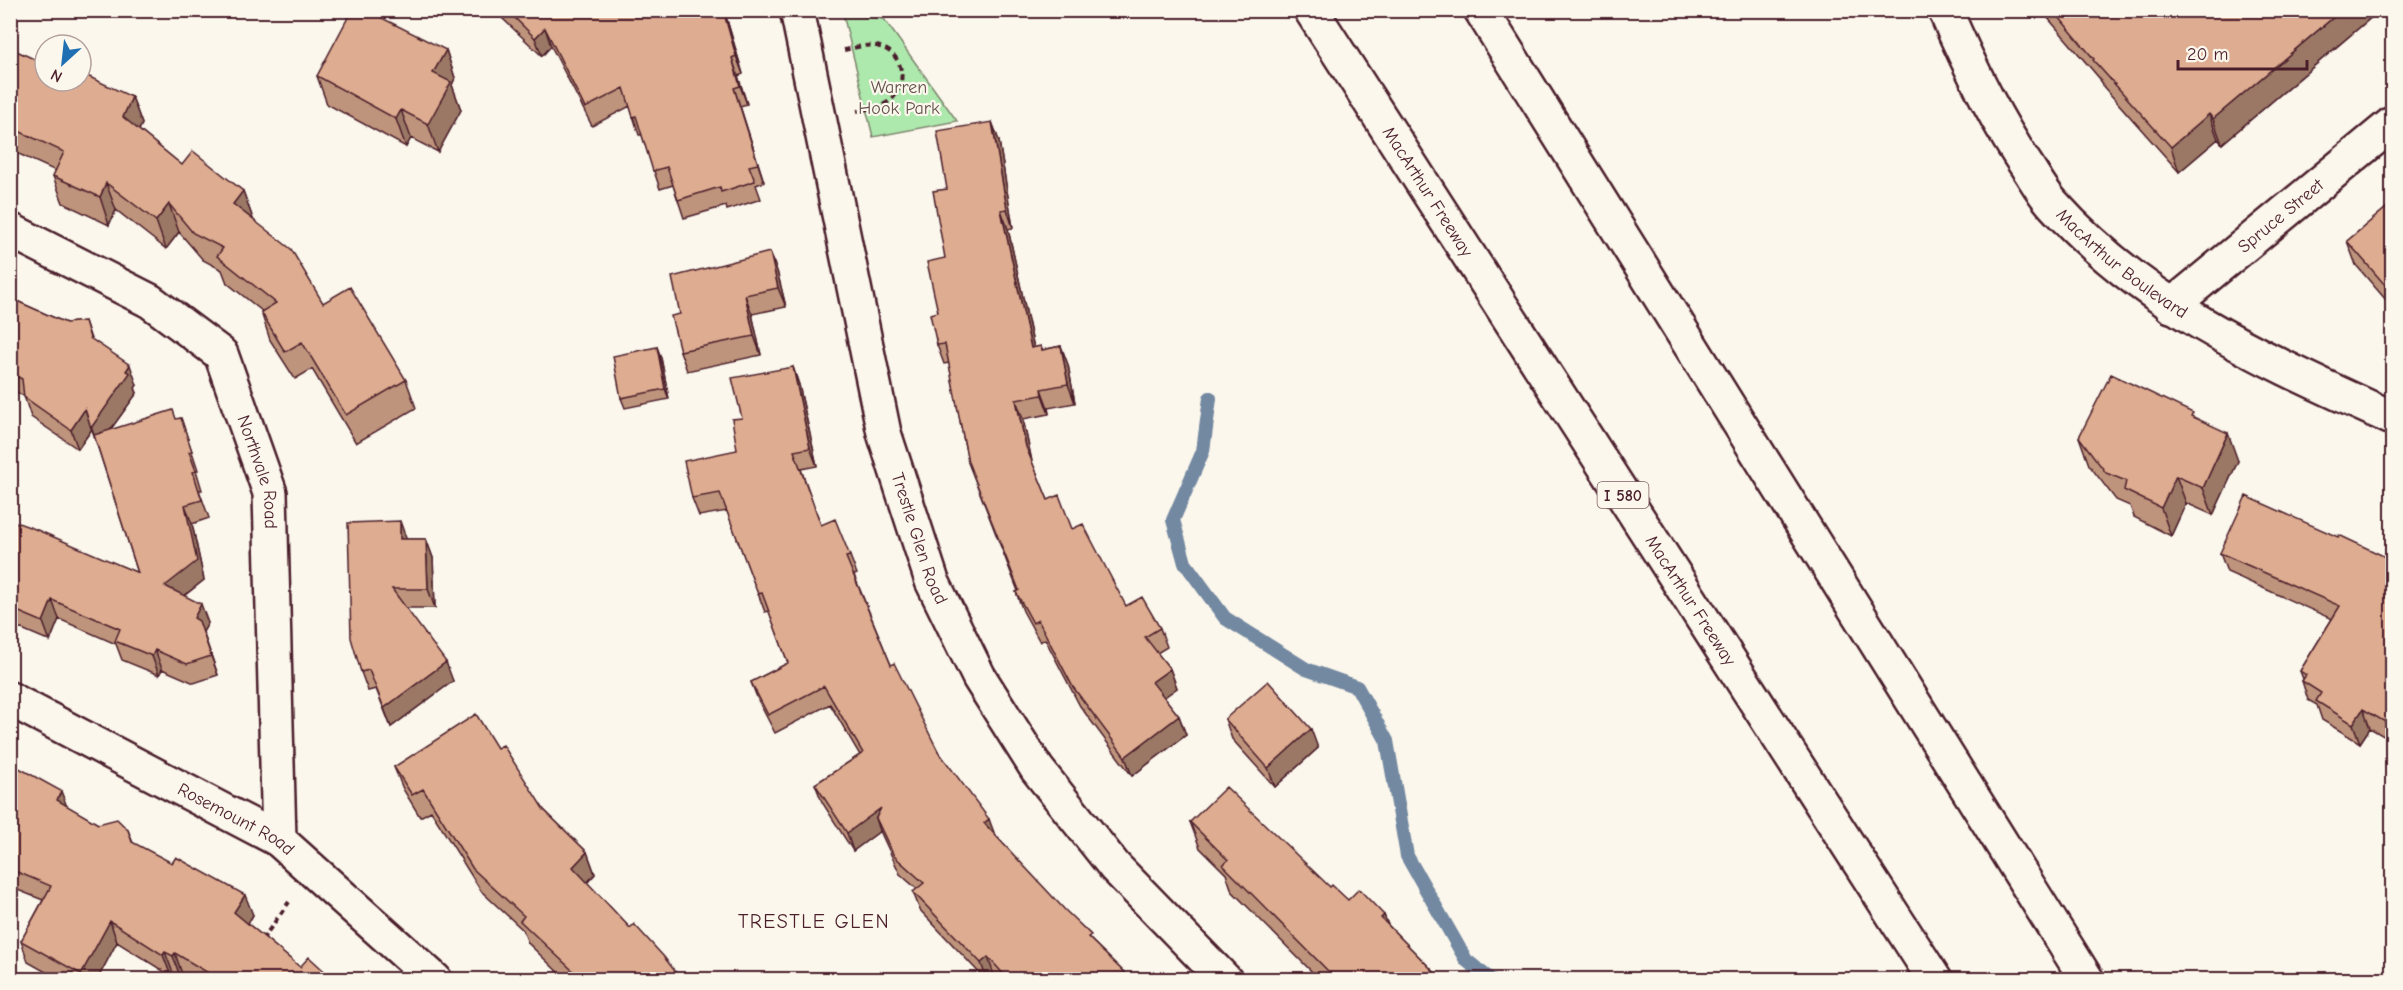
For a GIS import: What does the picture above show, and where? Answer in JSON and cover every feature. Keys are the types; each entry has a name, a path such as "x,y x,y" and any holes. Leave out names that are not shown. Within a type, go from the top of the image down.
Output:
{"main road":[{"name":"Trestle Glen Road","path":"797,10 884,433 937,591 979,677 1037,770 1115,867 1225,980"},
{"name":"MacArthur Freeway","path":"1311,10 1935,980"},
{"path":"1481,10 2087,980"},
{"name":"MacArthur Boulevard","path":"1945,10 1964,55 2008,138 2053,203 2107,257 2171,306 2243,349 2392,418"},
{"name":"Spruce Street","path":"2171,306 2392,124"},
{"name":"Northvale Road","path":"10,230 150,301 221,354 270,493 279,840"},
{"name":"Rosemount Road","path":"10,699 279,840 435,980"}],"path":[{"path":"807,57 870,45 880,46 897,59 901,68 900,88 887,104 818,119"},
{"path":"261,942 285,908"}],"green space":[{"name":"Warren Hook Park","path":"843,14 884,19 957,121 873,137"}],"building":[{"path":"352,10 366,10 446,50 433,73 451,82 428,124 401,110 396,119 317,76"},
{"path":"507,10 723,10 736,56 732,58 740,86 734,88 758,164 749,166 755,181 721,192 720,187 678,200 667,167 653,171 636,116 633,117 624,88 585,108 545,28 535,38"},
{"path":"2053,10 2342,10 2213,119 2209,114 2171,147 2093,60"},
{"path":"10,48 33,59 33,93 93,93 93,79 132,97 123,117 182,165 193,151 243,191 233,204 291,249 323,303 350,287 406,380 346,415 302,342 285,352 261,312 276,303 217,256 223,248 193,233 169,204 156,221 106,183 100,197 53,176 64,152 10,127"},
{"path":"992,122 1007,209 1001,210 1031,348 1041,346 1042,350 1061,346 1068,384 1041,389 1042,395 1016,400 1026,447 1048,500 1059,495 1072,529 1083,524 1126,606 1142,597 1160,628 1145,637 1170,669 1152,682 1179,716 1125,757 1073,687 1038,620 1033,623 1016,592 1019,590 968,462 945,344 937,345 930,314 938,312 927,262 945,258 933,191 947,189 937,131"},
{"path":"2392,203 2392,293 2347,241"},
{"path":"770,252 778,288 745,295 754,336 680,351 671,316 680,314 672,277"},
{"path":"10,298 66,323 85,321 90,338 130,365 126,371 130,373 91,428 85,409 71,430 24,397 22,379 10,373"},
{"path":"657,347 665,389 621,398 613,356"},
{"path":"793,367 810,448 794,451 821,525 835,519 850,556 846,557 891,665 894,663 938,751 989,819 984,823 1091,935 1088,937 1132,980 1009,980 988,957 981,963 913,892 924,883 894,856 876,818 881,808 847,833 815,784 863,753 824,686 768,715 751,682 788,663 762,593 758,594 720,493 692,498 684,461 737,450 732,419 742,418 732,378"},
{"path":"2111,374 2193,413 2191,416 2228,433 2203,488 2176,476 2161,508 2124,490 2126,481 2106,473 2079,437"},
{"path":"173,410 176,419 181,418 192,451 189,452 196,471 193,472 202,500 185,505 197,561 165,586 201,604 194,618 199,621 211,656 187,664 155,650 152,656 115,641 120,629 52,600 43,622 10,608 10,520 138,573 94,435"},
{"path":"2246,496 2392,560 2392,726 2363,709 2353,724 2316,701 2321,693 2302,681 2306,675 2300,671 2340,606 2220,553"},
{"path":"400,521 400,539 426,539 428,589 392,589 446,662 384,708 369,670 361,672 351,638 348,523"},
{"path":"1268,681 1311,729 1268,768 1225,719"},
{"path":"476,714 497,748 503,745 544,810 587,852 573,867 630,928 634,924 682,980 574,980 569,973 572,970 520,921 524,916 473,869 423,789 412,795 394,767"},
{"path":"10,763 61,791 57,800 98,824 117,819 128,830 132,842 172,863 176,857 245,895 234,912 300,967 309,957 334,980 220,980 175,953 173,956 165,952 163,955 110,921 81,974 21,941 51,886 10,869"},
{"path":"1226,787 1330,887 1332,885 1348,900 1359,889 1384,915 1381,918 1442,980 1337,980 1223,865 1228,860 1190,822"}],"waterway":[{"path":"1210,398 1203,451 1173,520 1185,563 1225,618 1306,669 1357,687 1387,741 1407,856 1466,960 1491,980"}],"district":[{"name":"TRESTLE GLEN","path":"814,921"}]}
